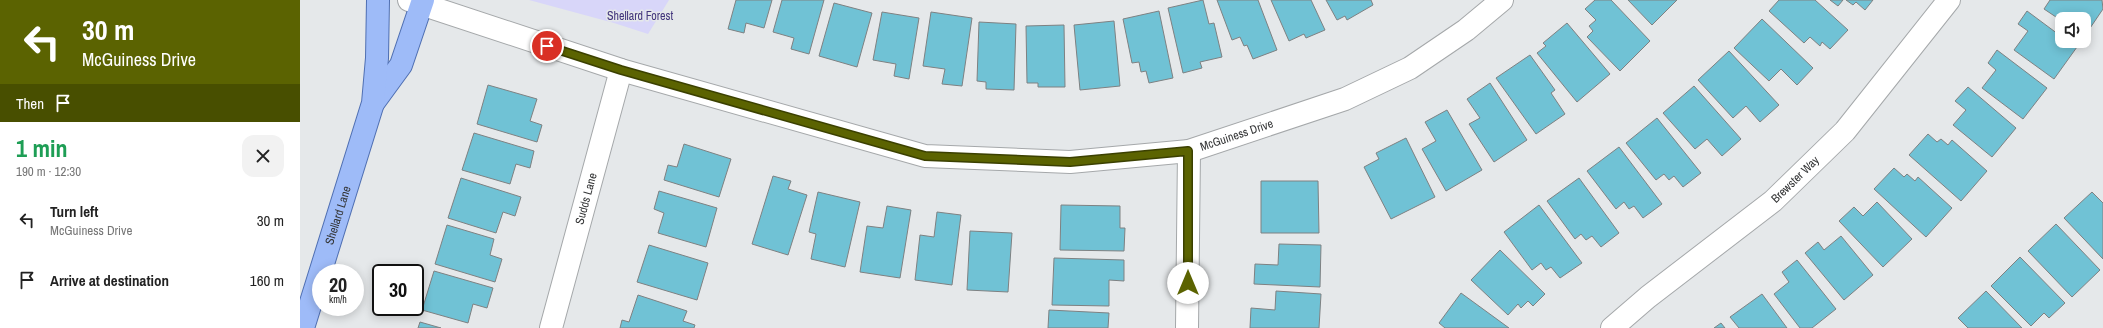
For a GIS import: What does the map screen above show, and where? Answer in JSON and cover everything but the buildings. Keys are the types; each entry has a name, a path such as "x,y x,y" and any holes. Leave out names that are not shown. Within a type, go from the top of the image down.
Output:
{"main road":[{"name":"Shellard Lane","path":"303,328 373,103 377,58 378,0"},
{"name":"Shellard Lane","path":"373,103 401,65 418,1"}],"street":[{"name":"McGuiness Drive","path":"418,1 621,70 925,156 1070,162 1188,151 1345,99 1410,68 1466,30 1502,0"},
{"name":"Brewster Way","path":"1612,328 1648,297 1779,196 1845,131 1949,0"},
{"name":"Sudds Lane","path":"551,328 621,70"},
{"path":"1187,328 1188,151"}],"green space":[{"name":"Shellard Forest","path":"529,0 669,0 648,34 614,23"}],"route":[{"path":"547,46 621,70 925,156 1070,162 1188,151 1188,283"}]}
